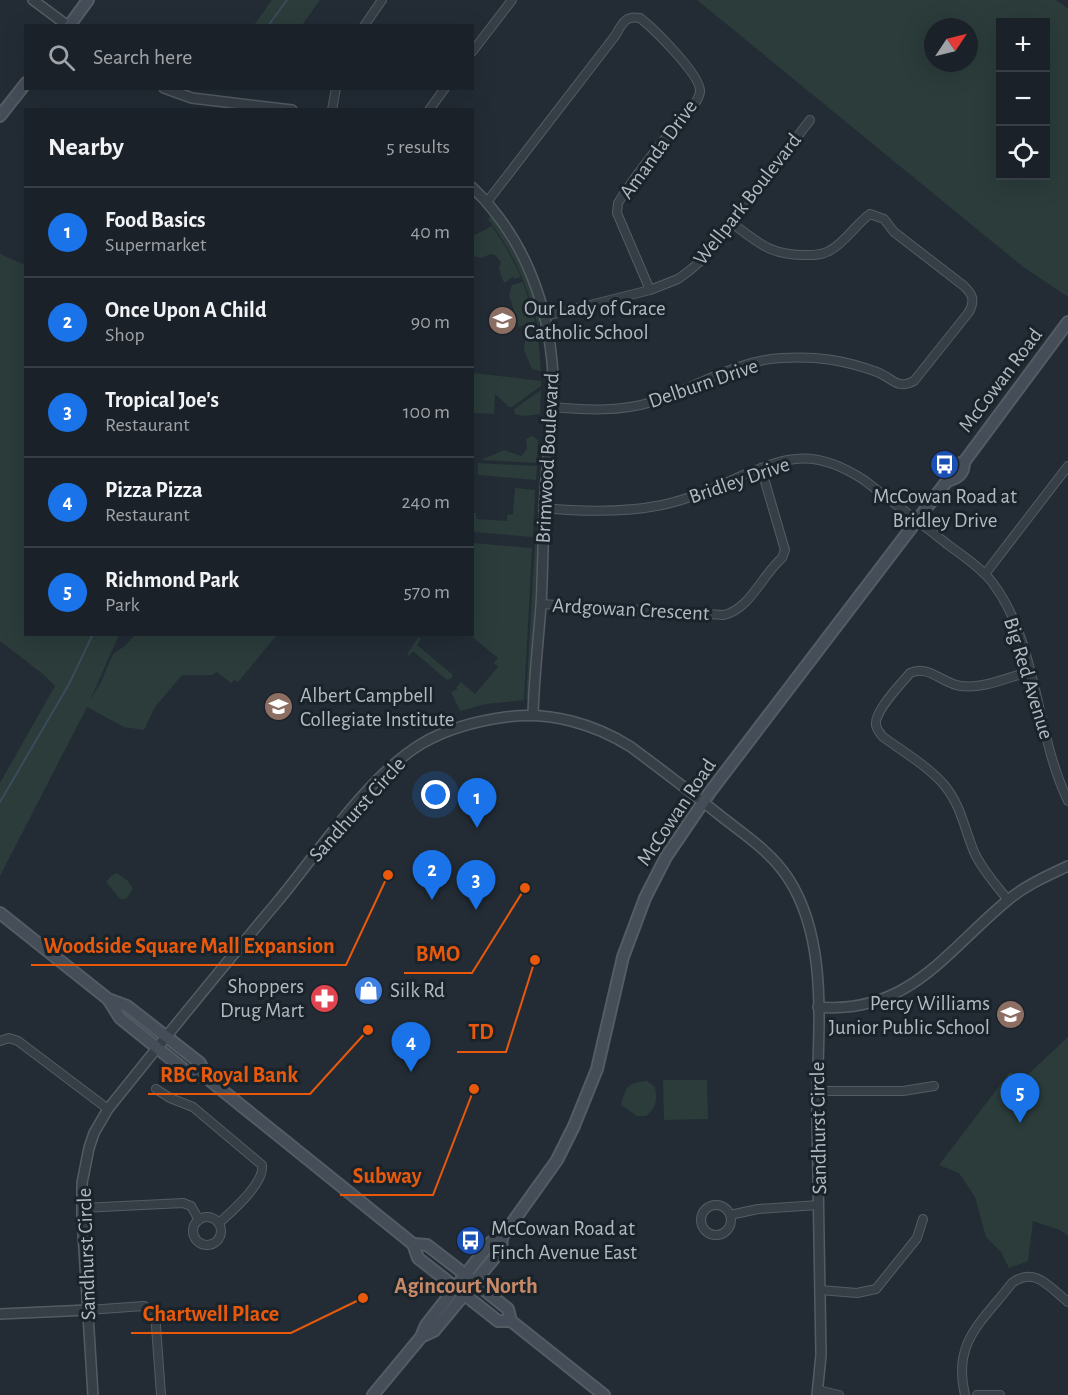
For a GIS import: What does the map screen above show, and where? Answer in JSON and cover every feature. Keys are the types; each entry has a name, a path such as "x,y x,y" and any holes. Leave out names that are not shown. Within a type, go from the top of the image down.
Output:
{"main road":[{"path":"70,24 88,0"},
{"path":"0,116 24,86"},
{"name":"McCowan Road","path":"373,1395 422,1337 426,1325 455,1286 491,1242 502,1237 551,1168 573,1126 597,1069 623,957 645,898 666,857 703,802 947,481 957,479 964,469 964,462 1068,322"},
{"path":"0,914 108,999 127,1006 200,1063 207,1078 413,1244 418,1258 498,1321 511,1321"},
{"path":"108,999 120,1018 191,1075 207,1078"},
{"name":"McCowan Road","path":"422,1337 434,1331 501,1250 502,1237"},
{"path":"413,1244 428,1245 475,1282 508,1309 511,1321 604,1395"}],"street":[{"path":"33,0 66,24"},
{"path":"365,24 382,0"},
{"path":"474,49 512,0"},
{"name":"Amanda Drive","path":"487,202 615,36 625,19 640,18 688,67 697,78 700,90 697,100 618,202 617,213 650,290"},
{"path":"170,90 192,98 275,108"},
{"path":"332,108 336,90"},
{"path":"430,108 444,90"},
{"name":"Wellpark Boulevard","path":"546,316 650,290 678,279 689,271 703,259 732,223 810,120"},
{"name":"Brimwood Boulevard","path":"474,189 487,202 518,244 537,288 546,316 553,376 533,715"},
{"name":"Delburn Drive","path":"551,407 600,410 633,406 663,398 748,364 780,358 812,357 846,361 883,374 897,384 905,386 914,381 973,304 972,294 964,286 894,232 884,219 877,215 870,214 860,221 830,251 811,256 773,251 732,223"},
{"name":"Bridley Drive","path":"544,508 611,512 662,505 682,500 761,468 794,459 825,462 846,469 917,520"},
{"path":"985,574 1068,466"},
{"name":"Ardgowan Crescent","path":"541,604 724,615 732,613 782,558 785,550 761,468"},
{"name":"Big Red Avenue","path":"917,520 985,574 1005,601 1014,618 1058,776 1068,801"},
{"path":"1008,900 985,872 974,853 963,817 945,786 883,737 875,723 877,714 883,706 910,673 916,670 924,670 952,685 962,686 983,685 1029,672"},
{"name":"Sandhurst Circle","path":"93,1395 82,1183 94,1133 108,1109 340,823 386,772 422,744 460,726 486,719 521,715 566,720 617,738 760,846 788,878 803,910 813,942 818,1007 821,1355 817,1392"},
{"path":"818,1007 850,1007 908,988 960,946 1008,900 1041,878 1068,867"},
{"path":"0,1041 9,1038 18,1041 108,1109"},
{"path":"817,1091 903,1091 934,1086"},
{"path":"156,1089 170,1098 193,1107 262,1165 260,1180 219,1223"},
{"path":"82,1208 183,1203 191,1206 198,1220"},
{"path":"718,1205 725,1208 730,1215 729,1229 724,1234 710,1235 701,1226 701,1216 710,1206 718,1205"},
{"path":"730,1215 758,1209 819,1205"},
{"path":"207,1217 219,1223 222,1231 220,1239 214,1244 205,1246 194,1237 193,1227 198,1220 207,1217"},
{"path":"820,1290 857,1293 876,1289 917,1238 923,1219"},
{"path":"965,1395 961,1372 962,1356 968,1339 1012,1283 1022,1276 1034,1277 1068,1302"},
{"path":"0,1314 144,1306 155,1312 161,1395"},
{"path":"817,1392 839,1395"},
{"path":"978,1395 1000,1395"}],"shaded area":[{"path":"272,0 320,0 303,24 255,24"},
{"path":"697,0 1056,0 1068,9 1068,297 1022,266"},
{"path":"491,216 514,253 531,287 540,316 538,326 519,270 488,219"},
{"path":"492,226 521,277 514,279 513,277 504,283 499,269 501,262 495,255 490,254 482,258 474,256 474,235"},
{"path":"0,254 24,265 24,636 119,636 90,700 113,654 134,636 276,636 238,682 234,680 231,683 217,672 212,675 182,675 155,707 144,730 124,727 87,707 0,876 0,783 55,686 0,641"},
{"path":"523,282 535,321 519,327 509,295 512,285"},
{"path":"538,337 541,371 532,369 524,350 525,341"},
{"path":"474,373 541,381 541,386 512,407 509,407 495,394 494,414 474,413"},
{"path":"541,390 540,414 524,416 515,414 514,409"},
{"path":"532,436 538,440 537,463 481,460 504,450 521,456 527,449 526,439"},
{"path":"478,463 537,466 536,480 478,475"},
{"path":"515,488 535,490 533,537 474,532 474,513 476,513 476,519 507,521 507,515 513,514"},
{"path":"474,543 532,548 524,700 486,704 460,711 451,692 458,689 456,688 461,682 475,694 498,667 494,663 498,658 471,636 474,636"},
{"path":"535,543 538,547 530,699 526,699"},
{"path":"418,638 421,639 417,645 453,675 452,678 447,680 413,651 409,656 407,654"},
{"path":"117,873 128,881 133,889 126,899 120,899 106,882"},
{"path":"1068,1037 1068,1236 1060,1230 1033,1221 1028,1261 1009,1268 1001,1252 986,1237 975,1197 959,1173 939,1165 1010,1072 1021,1081"},
{"path":"663,1080 707,1080 708,1119 664,1120"},
{"path":"647,1081 655,1087 655,1103 646,1116 637,1116 621,1105 626,1090 631,1084"}],"waterway":[{"path":"269,24 287,0"},
{"path":"0,802 69,684 92,636"}],"place":[{"name":"Our Lady of Grace Catholic School","path":"503,320"},
{"name":"McCowan Road at Bridley Drive","path":"945,465"},
{"name":"Albert Campbell Collegiate Institute","path":"279,707"},
{"name":"Food Basics","path":"477,828"},
{"name":"Woodside Square Mall Expansion","path":"388,875"},
{"name":"BMO","path":"525,888"},
{"name":"Once Upon A Child","path":"432,900"},
{"name":"Tropical Joe's","path":"476,910"},
{"name":"TD","path":"535,960"},
{"name":"Silk Rd","path":"369,990"},
{"name":"Shoppers Drug Mart","path":"325,998"},
{"name":"Percy Williams Junior Public School","path":"1011,1015"},
{"name":"RBC Royal Bank","path":"368,1030"},
{"name":"Pizza Pizza","path":"411,1072"},
{"name":"Subway","path":"474,1089"},
{"name":"Richmond Park","path":"1020,1123"},
{"name":"McCowan Road at Finch Avenue East","path":"470,1240"},
{"name":"Chartwell Place","path":"363,1298"}],"district":[{"name":"Agincourt North","path":"466,1285"}]}
